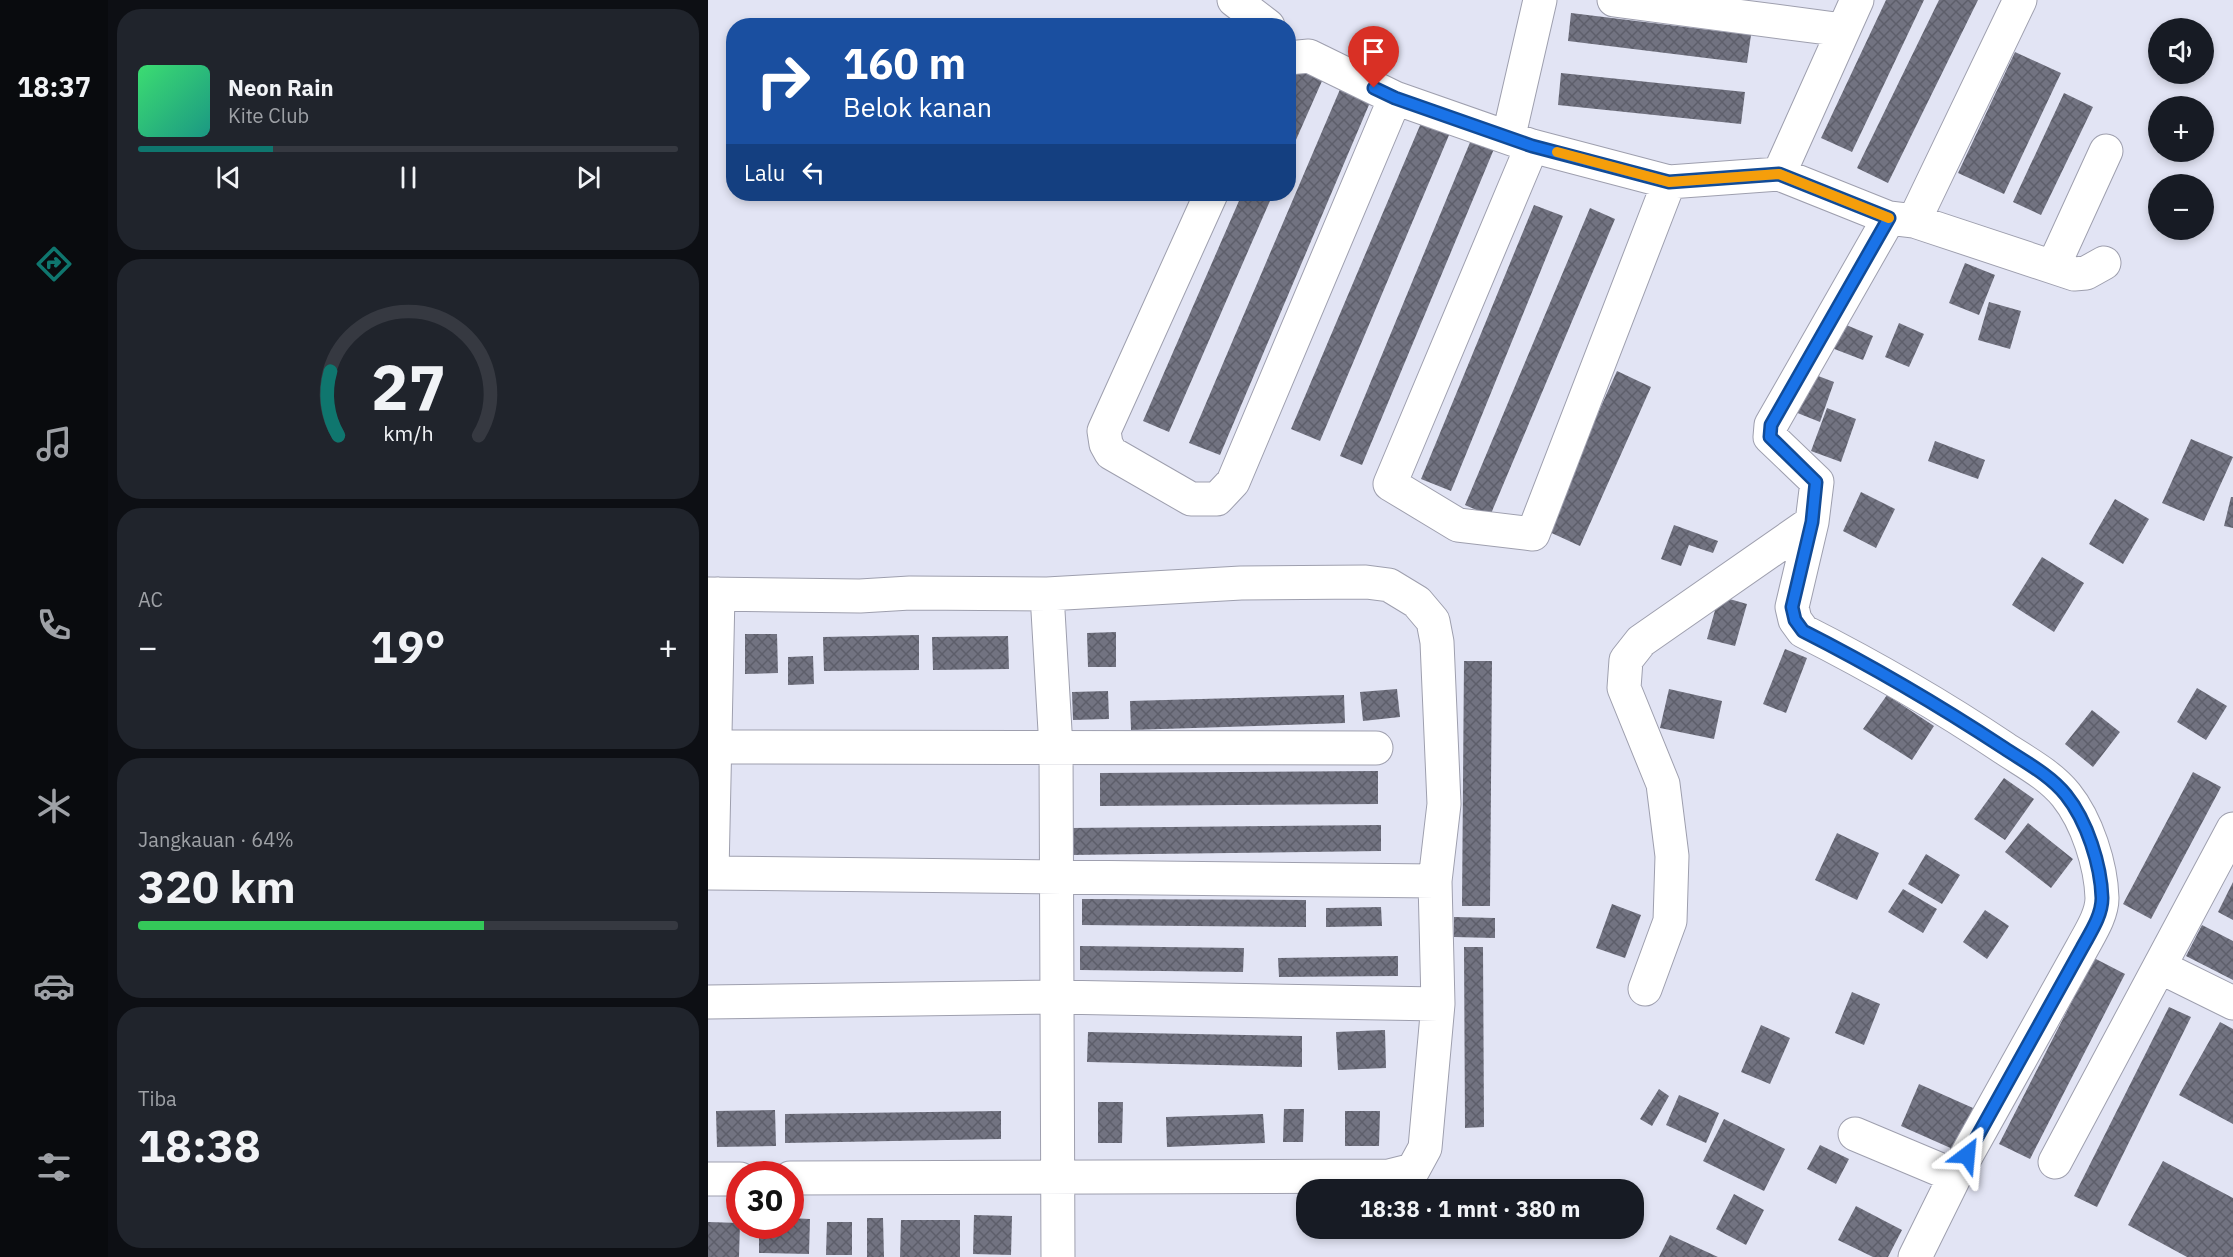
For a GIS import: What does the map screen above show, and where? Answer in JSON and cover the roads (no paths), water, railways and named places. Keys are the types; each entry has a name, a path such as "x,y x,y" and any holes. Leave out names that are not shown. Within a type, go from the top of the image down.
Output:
{"street":[{"path":"1234,0 1258,18"},
{"path":"1540,0 1520,141 1390,484 1458,525 1533,534 1669,182"},
{"path":"1614,0 1843,30"},
{"path":"1779,174 1857,0"},
{"path":"1915,1257 1955,1176 2096,922 2102,899 2097,866 2079,816 2066,795 2047,777 1957,717 1803,631 1795,620 1792,607 1812,522 1816,482 1770,437 1771,425 1902,220 2020,0"},
{"path":"1296,52 1395,98 1520,141 1669,182 1779,174 1902,220 2074,274 2086,273 2104,263"},
{"path":"1208,201 1104,431 1106,444 1111,453 1191,499 1201,501 1217,499 1233,482 1395,98"},
{"path":"2053,267 2106,151"},
{"path":"1645,989 1670,921 1672,856 1663,784 1624,688 1626,660 1641,641 1812,522"},
{"path":"804,1178 1058,1175 1389,1176 1413,1170 1425,1148 1438,1004 1435,881 1444,804 1439,669 1433,621 1417,602 1389,585 1333,581 1047,594 910,593 860,596 713,594 710,873 1435,881"},
{"path":"1047,594 1056,748 1058,877 1055,997 1058,1257"},
{"path":"711,747 1376,748"},
{"path":"2055,1162 2230,839"},
{"path":"2160,967 2233,1003"},
{"path":"708,1002 1055,997 1438,1004"},
{"path":"1855,1134 1955,1176"},
{"path":"708,1179 726,1179"}]}
